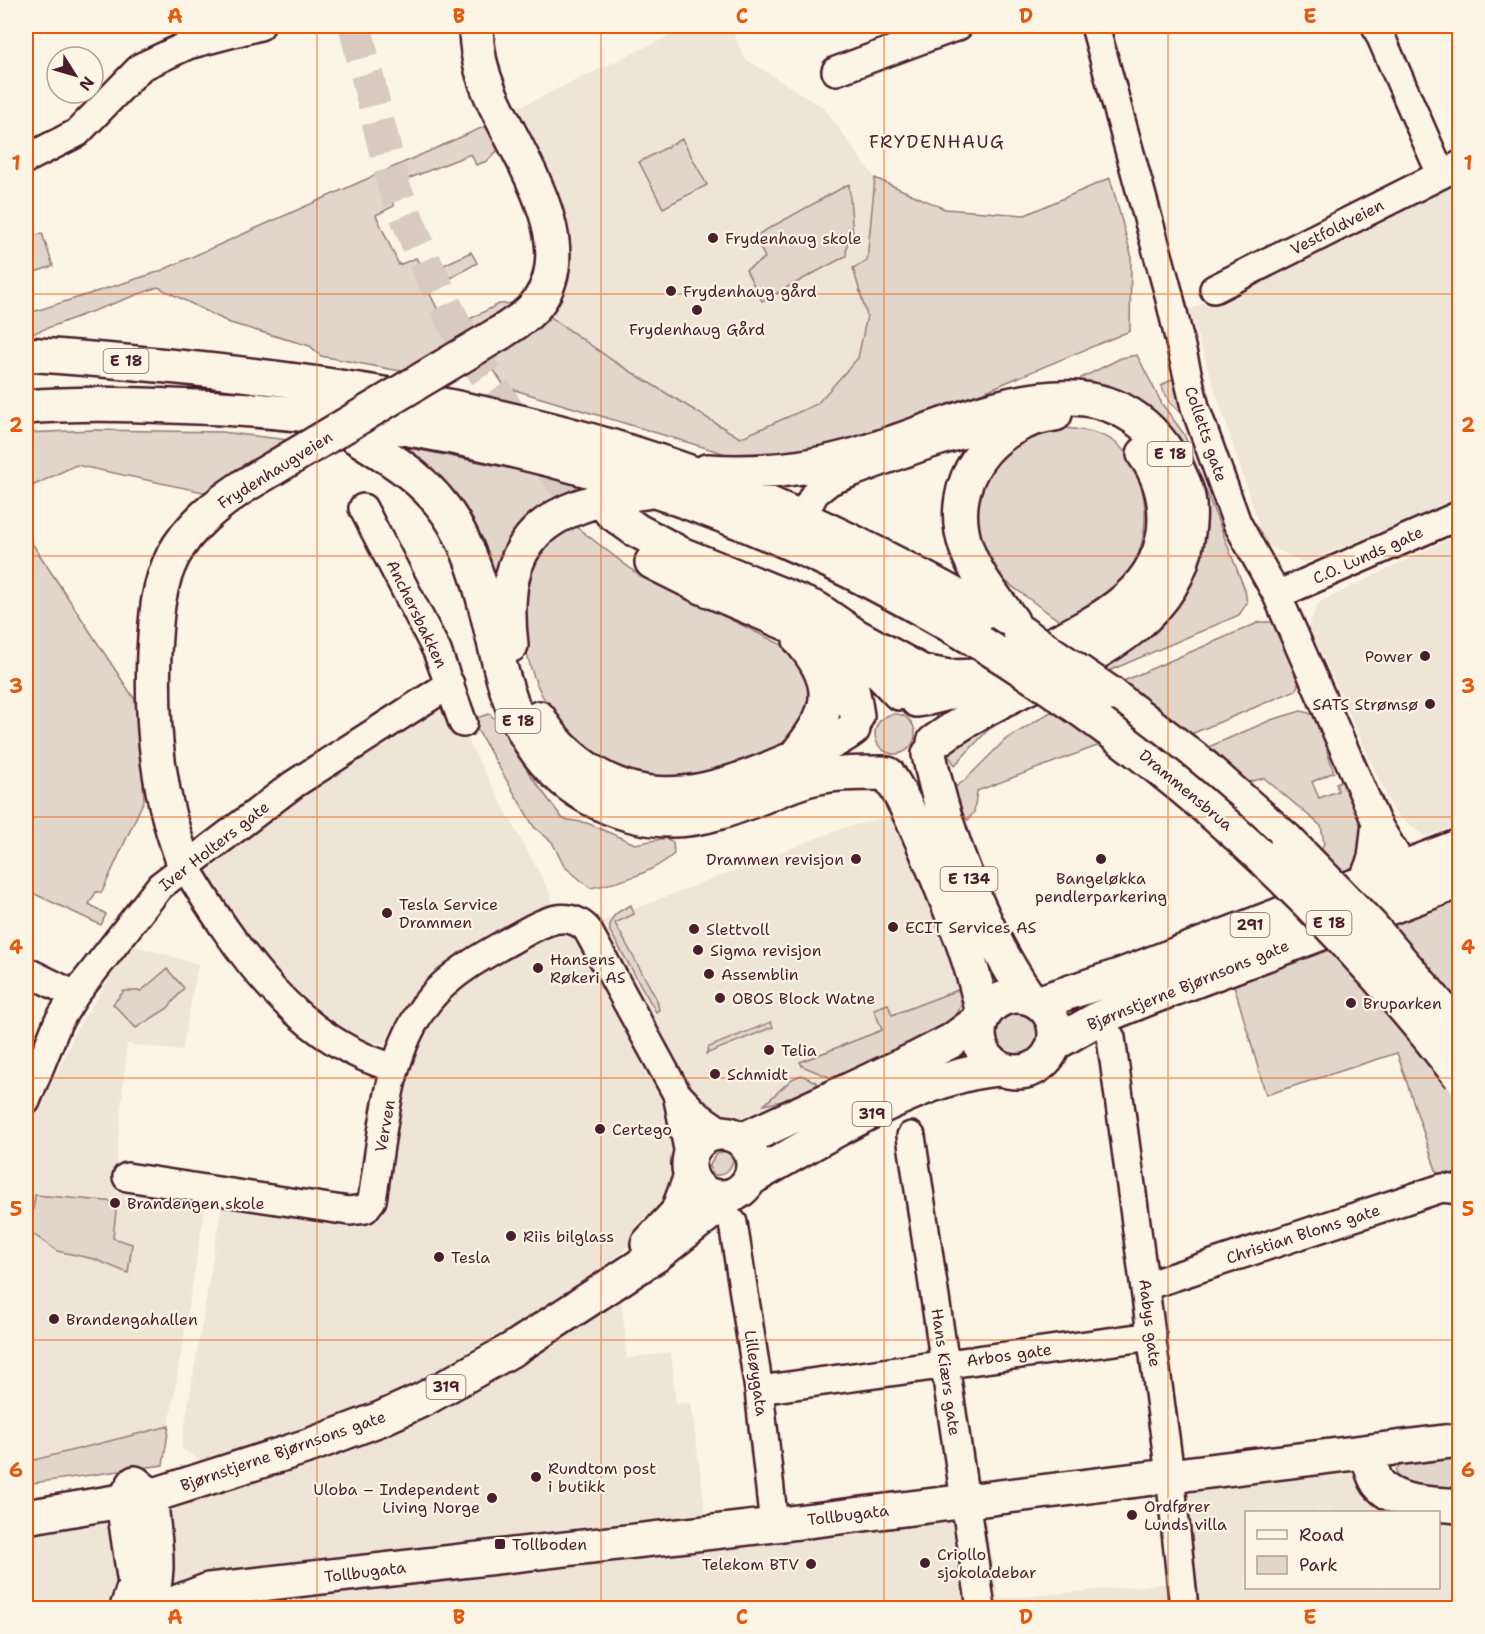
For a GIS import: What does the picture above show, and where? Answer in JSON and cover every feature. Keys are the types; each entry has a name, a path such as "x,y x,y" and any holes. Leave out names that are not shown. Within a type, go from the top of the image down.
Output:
{"main road":[{"name":"Frydenhaugveien","path":"186,868 170,824 158,764 152,705 156,603 173,555 184,539 210,512 244,486 500,333 531,311 538,303 548,282 554,260 552,236 544,210 497,106 479,55 476,26"},
{"name":"E 18","path":"26,354 226,370 399,396 544,428 682,470 802,517 919,573 1010,623"},
{"name":"E 18","path":"682,470 734,472 819,465 999,406 1043,397 1075,396 1112,405 1142,423 1168,449 1185,486 1189,529 1181,566 1163,598 1136,626 1108,646 1000,702 932,748"},
{"name":"E 18","path":"26,407 103,404 208,407 325,417 396,427 496,447 653,490"},
{"name":"E 18","path":"908,696 960,691 987,675 1076,632 1130,598 1149,575 1157,560 1165,526 1163,492 1158,477 1140,449 1117,428 1103,421 1072,414 1045,415 1016,424 989,445 977,459 962,493 961,528 971,559 1010,623"},
{"name":"E 18","path":"325,417 406,468 445,508 463,538 475,567 502,674 519,724 538,755 565,782 615,810 672,820 703,817 817,778 885,774"},
{"name":"E 18","path":"653,490 617,495 566,511 536,532 520,554 510,582 508,620 511,648 535,712 554,740 578,763 608,781 643,793 664,795 705,791 726,786 824,748 855,722"},
{"name":"Drammensbrua","path":"653,490 745,524 855,573 981,643 1128,742 1197,797 1292,885 1384,982 1460,1076"},
{"name":"E 134","path":"982,1017 973,971 914,821 885,774 863,760 857,751 855,722 846,669 833,648 823,639 670,572 627,547 600,514 681,554 817,609 856,636 874,667 908,696 924,706 933,723 932,748 943,813 978,902 1004,959 1034,999"},
{"path":"786,623 817,661 828,690 820,723 794,758"},
{"name":"Drammensbrua","path":"1010,623 1111,693 1261,815 1371,926 1460,1030"},
{"name":"E 18","path":"856,636 922,672 949,677 987,675"},
{"path":"855,722 870,700 889,693 908,696"},
{"path":"885,774 908,772 924,762 932,748"},
{"name":"Bjørnstjerne Bjørnsons gate","path":"1034,999 1122,975 1363,881 1460,846"},
{"name":"Bjørnstjerne Bjørnsons gate","path":"1054,1044 1099,1018 1460,881"},
{"name":"291","path":"982,1017 998,1000 1018,995 1034,999"},
{"path":"1034,999 1052,1017 1056,1035 1054,1044"},
{"path":"982,1017 979,1038 981,1048 992,1063 1000,1069"},
{"name":"319","path":"690,1167 698,1143 714,1134 733,1137 918,1058 951,1041 982,1017"},
{"name":"291","path":"1000,1069 1013,1072 1027,1071 1039,1065 1049,1056 1054,1044"},
{"name":"Bjørnstjerne Bjørnsons gate","path":"26,1517 136,1494 311,1445 424,1399 513,1349 584,1304 836,1132 951,1077 974,1070 1000,1069"},
{"path":"690,1167 703,1192 721,1198 738,1199 753,1159 733,1137"},
{"name":"Bjørnstjerne Bjørnsons gate","path":"136,1494 188,1471 304,1434 407,1393 475,1358 550,1313 645,1247 677,1213 690,1167"},
{"name":"Tollbugata","path":"150,1597 774,1525 1170,1474 1460,1440"},
{"path":"1367,1452 1377,1481 1389,1494 1407,1500 1460,1506"},
{"path":"136,1494 150,1597"},
{"name":"319","path":"26,1496 136,1494"}],"street":[{"path":"26,159 77,133 141,67 188,45 260,26"},
{"path":"836,71 958,26"},
{"name":"Colletts gate","path":"1095,26 1168,291 1196,407 1237,523 1277,595 1376,822 1401,868 1411,899"},
{"path":"1376,26 1450,169"},
{"name":"Vestfoldveien","path":"1214,289 1450,169"},
{"path":"802,517 815,493 830,481 941,443 1016,424"},
{"name":"Anchersbakken","path":"363,508 437,651 463,723"},
{"name":"C.O. Lunds gate","path":"1277,595 1460,515"},
{"name":"Iver Holters gate","path":"26,1101 58,1022 75,995 150,896 170,878 294,784 450,684"},
{"name":"Colletts gate","path":"1363,881 1372,858 1376,822"},
{"name":"Frydenhaugveien","path":"186,868 249,963 296,1012 351,1053 395,1068"},
{"name":"Verven","path":"135,1178 349,1211 365,1209 372,1200 395,1068 403,1043 415,1021 430,999 448,981 484,956 549,920 579,920 594,939 677,1094"},
{"path":"26,971 75,995"},
{"name":"Aabys gate","path":"1111,1038 1146,1286 1170,1474 1184,1608"},
{"path":"677,1094 696,1114 733,1137"},
{"path":"677,1094 690,1167"},
{"name":"Hans Kiærs gate","path":"911,1136 981,1608"},
{"name":"Christian Bloms gate","path":"1146,1286 1442,1188 1460,1190"},
{"name":"Lilleøygata","path":"738,1199 774,1525"},
{"name":"Arbos gate","path":"759,1390 1152,1336"}],"shaded area":[{"name":"Frydenhaug skole","path":"690,26 731,26 744,58 824,108 875,178 867,261 853,268 867,316 858,358 817,404 740,438 677,434 615,362 549,316 567,279 551,216 507,113"},
{"path":"1459,170 1459,501 1304,563 1265,544 1189,310"},
{"path":"1459,534 1459,825 1425,837 1394,812 1309,626 1318,603"},
{"path":"450,684 466,737 551,895 556,931 567,935 843,828 899,814 958,957 963,997 953,1024 759,1119 673,1170 668,1196 657,1219 618,1256 627,1358 671,1352 676,1404 691,1402 708,1532 984,1505 998,1599 1194,1581 1186,1485 1367,1452 1377,1481 1459,1508 1459,1608 26,1608 26,1524 231,1481 181,1448 222,1202 340,1223 383,1193 412,1068 395,1046 351,1038 333,1029 279,981 186,868"},
{"name":"Brandengen skole","path":"132,945 198,964 182,1051 127,1044 116,1168 116,1192 206,1202 169,1426 26,1462 26,1190 29,1177 26,1141 32,1120 63,1061 76,1030"}],"green space":[{"path":"490,124 499,149 487,161 476,165 471,154 387,187 394,206 376,215 399,265 416,258 425,274 471,252 477,263 444,282 441,278 426,286 448,330 499,304 516,303 509,311 405,372 321,356 310,346 230,323 158,287 26,336 26,314 158,272"},
{"path":"682,139 707,185 663,208 639,162"},
{"path":"875,178 945,209 1025,215 1110,178 1131,254 1130,331 976,395 791,458 726,454 505,387 484,355 549,316 615,362 740,438 817,404 858,358 867,316 853,268 867,261"},
{"path":"849,184 853,235 847,243 846,256 762,301 746,270 765,258 755,236"},
{"path":"42,233 53,266 26,275 26,240"},
{"path":"1137,355 1162,404 1184,434 1245,590 1247,603 1239,615 1023,708 988,730 955,765 948,755 958,740 1193,577 1203,546 1204,518 1197,479 1179,439 1151,408 1133,397 1091,382 1090,387 1078,383 1081,378 1121,358"},
{"path":"1175,377 1186,418 1170,403 1161,386"},
{"path":"1064,428 1104,436 1116,443 1127,455 1141,486 1145,521 1138,555 1130,569 1107,592 1062,623 989,566 978,537 976,506 983,476 990,463 1006,445 1030,434"},
{"path":"92,430 222,432 288,440 208,493 76,465 26,489 26,433"},
{"path":"396,445 541,475 570,486 531,520 498,587"},
{"path":"570,522 635,572 790,649 808,674 814,701 799,730 772,750 736,765 673,777 643,773 615,764 589,749 567,730 549,707 536,682 527,653 524,606 526,580 534,556 545,543"},
{"path":"26,534 139,706 144,800 102,892 96,892 89,904 106,914 101,925 26,890"},
{"path":"1260,622 1280,622 1301,674 1296,690 1184,737 1172,718 977,791 974,812 968,820 945,795 966,779 1005,740 1049,713"},
{"path":"1301,711 1318,719 1332,748 1327,751 1334,772 1312,782 1319,798 1338,791 1336,783 1346,779 1356,801 1362,830 1360,864 1349,871 1308,887 1324,843 1321,826 1264,778 1242,784 1204,749 1271,720"},
{"path":"489,714 498,721 531,776 563,819 587,823 635,844 666,838 673,842 674,854 634,877 590,888 564,866 552,842 534,827 475,726 479,717"},
{"path":"895,714 909,720 915,734 909,748 895,754 881,748 875,734 881,720"},
{"path":"1459,897 1459,1190 1442,1188 1397,1053 1266,1095 1234,985"},
{"path":"631,905 634,914 615,923 657,1000 659,1010 656,1012 610,931 613,917"},
{"path":"167,969 184,988 168,1008 136,1028 113,1004 124,991 141,991"},
{"path":"963,988 961,1005 953,1023 838,1086 834,1079 802,1066 800,1062 882,1030 874,1009 888,1004 892,1015"},
{"path":"1017,1014 1031,1020 1037,1034 1031,1048 1017,1054 1003,1048 997,1034 1003,1020"},
{"path":"771,1022 773,1027 706,1054 709,1047"},
{"path":"801,1075 816,1082 817,1085 782,1101 764,1105 792,1079"},
{"path":"728,1151 733,1160 730,1167 723,1174 713,1175 710,1166 712,1160 718,1153"},
{"path":"35,1195 117,1202 113,1238 132,1244 128,1273 94,1259 57,1251 30,1232"},
{"path":"169,1426 163,1465 26,1484 26,1462"},
{"path":"1459,1454 1459,1495 1414,1489 1398,1480 1396,1470 1403,1462"}],"tunnel":[{"path":"355,26 394,187 426,264 455,325 516,424 589,515"}],"place":[{"name":"Frydenhaug skole","path":"713,238"},
{"name":"Frydenhaug gård","path":"671,291"},
{"name":"Frydenhaug Gård","path":"697,310"},
{"name":"Power","path":"1425,656"},
{"name":"SATS Strømsø","path":"1430,704"},
{"name":"Drammen revisjon","path":"856,859"},
{"name":"Bangeløkka pendlerparkering","path":"1101,859"},
{"name":"Tesla Service Drammen","path":"387,913"},
{"name":"ECIT Services AS","path":"893,927"},
{"name":"Slettvoll","path":"694,929"},
{"name":"Sigma revisjon","path":"698,950"},
{"name":"Hansens Røkeri AS","path":"538,968"},
{"name":"Assemblin","path":"709,974"},
{"name":"OBOS Block Watne","path":"720,998"},
{"name":"Bruparken","path":"1351,1003"},
{"name":"Telia","path":"769,1050"},
{"name":"Schmidt","path":"715,1074"},
{"name":"Certego","path":"600,1129"},
{"name":"Brandengen skole","path":"115,1203"},
{"name":"Riis bilglass","path":"511,1236"},
{"name":"Tesla","path":"439,1257"},
{"name":"Brandengahallen","path":"54,1319"},
{"name":"Rundtom post i butikk","path":"536,1477"},
{"name":"Uloba – Independent Living Norge","path":"492,1498"},
{"name":"Ordfører Lunds villa","path":"1132,1515"},
{"name":"Tollboden","path":"500,1544"},
{"name":"Criollo sjokoladebar","path":"925,1563"},
{"name":"Telekom BTV","path":"811,1564"}],"district":[{"name":"FRYDENHAUG","path":"937,142"}]}
